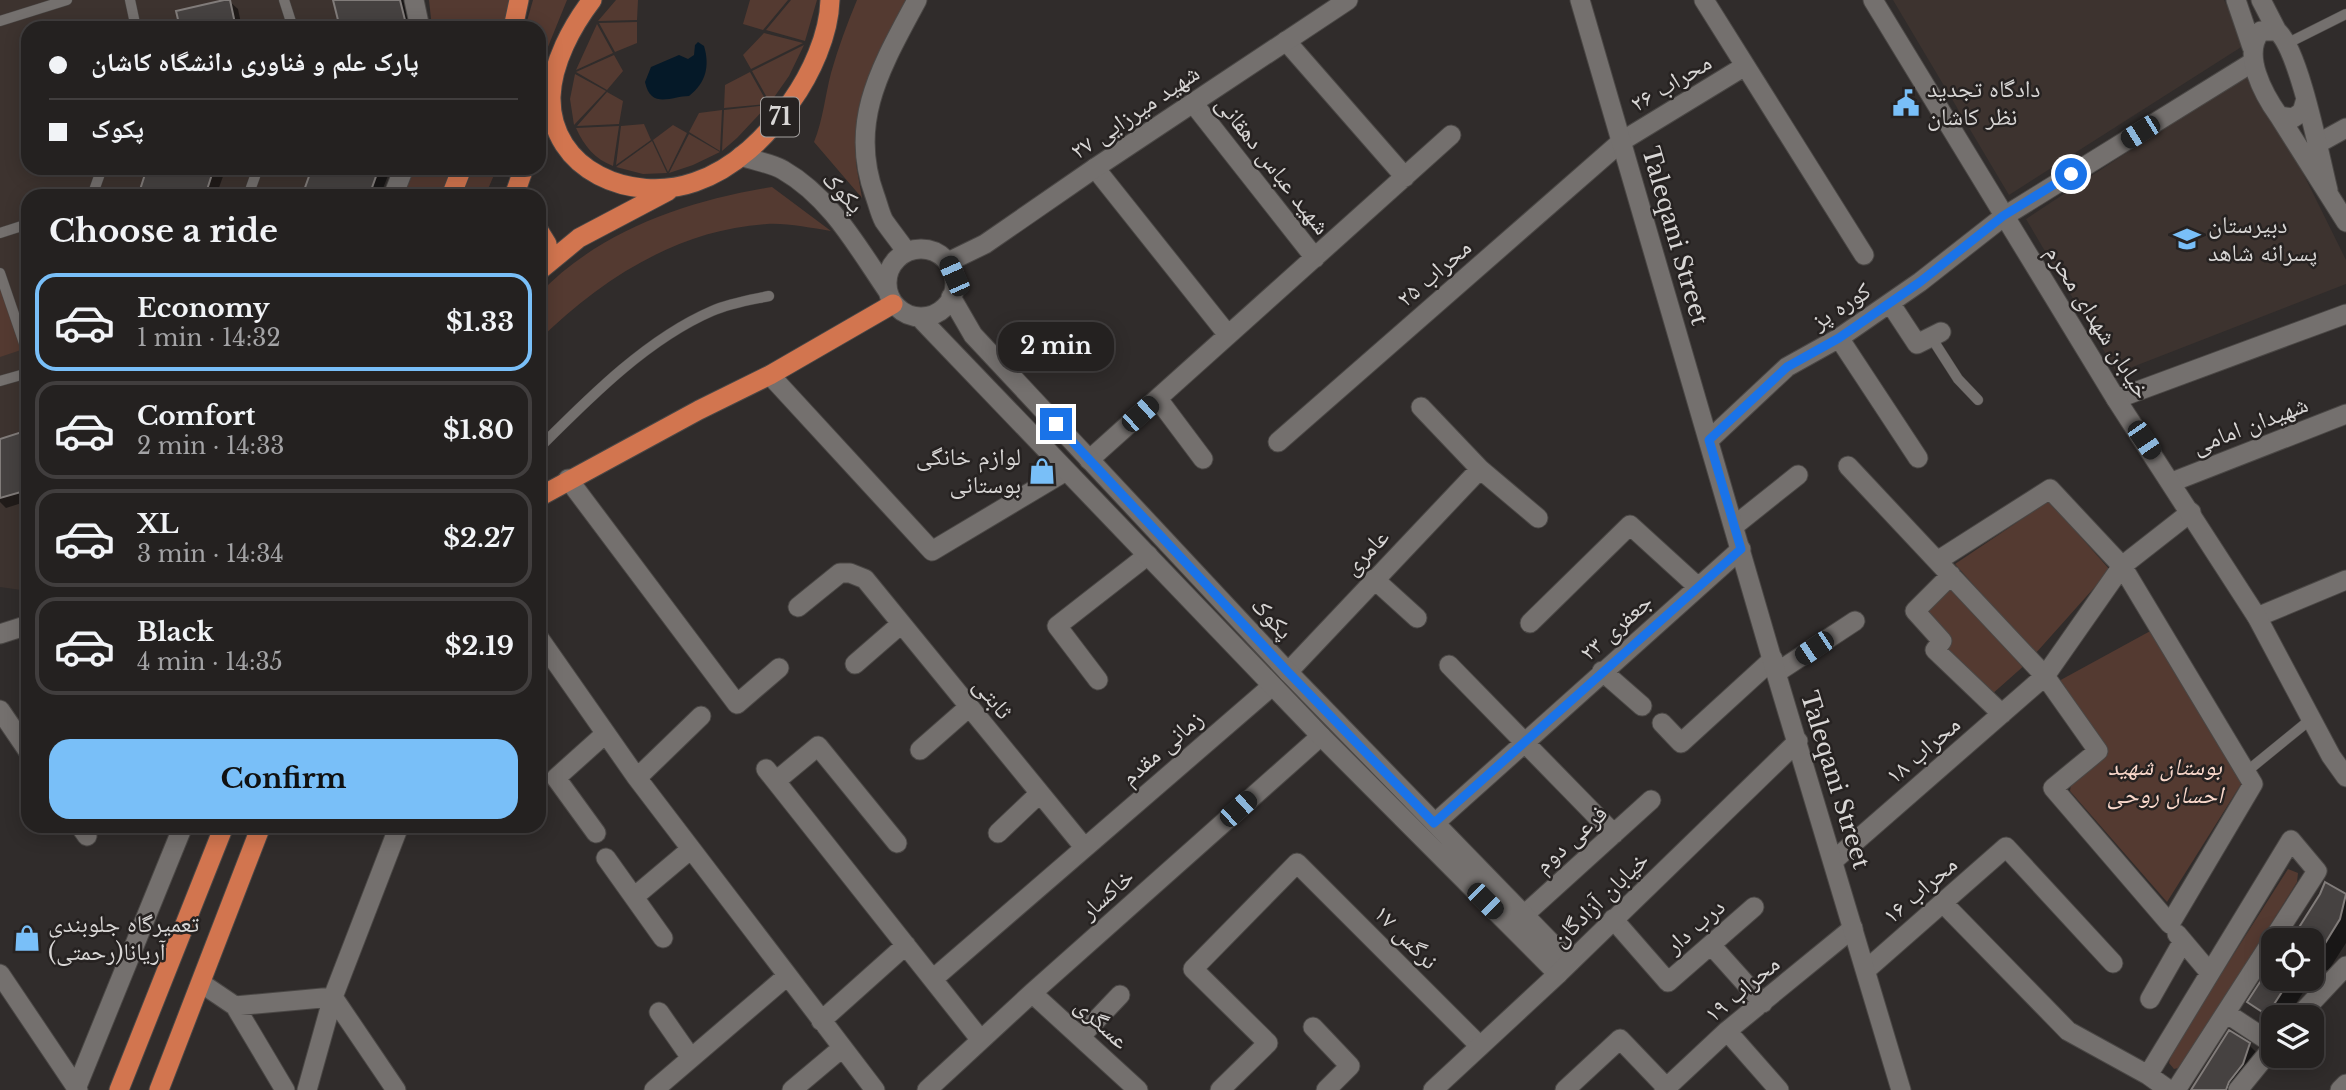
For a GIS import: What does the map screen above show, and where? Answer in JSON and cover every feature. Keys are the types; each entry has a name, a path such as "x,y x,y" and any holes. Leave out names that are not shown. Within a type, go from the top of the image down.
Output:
{"highway":[{"path":"514,21 519,0"},
{"name":"71","path":"546,110 557,68 582,9 592,0"},
{"name":"71","path":"551,96 555,126 566,148 582,166 617,183 643,189 676,187 696,182 720,171 741,156 784,113 803,86 832,6"},
{"name":"71","path":"546,265 579,238 676,187"},
{"path":"546,493 770,374 890,297"},
{"path":"212,857 217,833"},
{"path":"119,1090 221,833"},
{"path":"159,1090 258,833"}],"street":[{"path":"414,0 418,21"},
{"path":"906,251 883,219 868,178 864,147 868,106 883,64 917,0"},
{"name":"شهید میرزایی ۲۷","path":"948,262 985,244 1348,0"},
{"name":"Taleqani Street","path":"1580,0 1901,1090"},
{"path":"1704,0 1864,255"},
{"name":"خیابان شهدای محرم","path":"1873,0 2116,398 2257,617 2331,757 2346,777"},
{"path":"2236,0 2272,106 2346,222"},
{"path":"2261,0 2303,85 2328,190"},
{"name":"کوره پز","path":"1709,440 1787,367 1839,338 1890,303 2003,216 2253,54 2255,38 2261,31 2281,37"},
{"path":"1286,41 1405,177"},
{"name":"محراب ۲۶","path":"1622,141 1745,66"},
{"path":"2279,116 2298,116 2305,102"},
{"name":"شهید عباس دهقانی","path":"1193,103 1315,258"},
{"path":"2317,144 2346,128"},
{"path":"1089,460 1451,135"},
{"name":"محراب ۲۵","path":"1278,442 1622,141"},
{"name":"پکوک","path":"741,156 782,169 818,195 843,225 890,297"},
{"path":"1095,168 1228,335"},
{"path":"922,248 936,252 948,262 954,276 954,292 947,305 935,315 920,318 905,314 890,297 887,274 894,261 906,251 922,248"},
{"name":"پکوک","path":"951,298 972,335 1288,672 1524,915 1564,968"},
{"path":"1890,303 1917,344 1936,334"},
{"path":"2116,398 2346,314"},
{"name":"پکوک","path":"920,318 1321,736 1564,968"},
{"path":"1839,338 1918,458"},
{"path":"770,374 932,551 1066,471"},
{"path":"1157,399 1203,459"},
{"path":"1421,407 1480,468 1538,518"},
{"name":"شهیدان امامی","path":"2172,482 2346,414"},
{"path":"1848,466 2045,676 2098,751 2053,788 2210,973"},
{"name":"عامری","path":"1288,672 1480,468"},
{"path":"1734,526 1798,475"},
{"path":"568,479 737,704 779,668"},
{"path":"1937,561 2050,489 2122,566 2253,784 2170,924"},
{"name":"محراب ۱۸","path":"1833,860 2045,676 2122,566 2191,512"},
{"path":"1530,623 1630,525 1698,587"},
{"name":"جعفری ۲۳","path":"1434,823 1741,549"},
{"path":"1098,680 1057,626 1148,555"},
{"name":"ثابتی","path":"798,607 841,573 850,573 865,579 1084,847"},
{"path":"1951,575 1915,611 1942,641 1936,649 2002,714"},
{"path":"1374,579 1417,618"},
{"path":"2257,617 2346,580"},
{"path":"1226,636 1240,621"},
{"path":"1662,723 1681,743 1774,666 1855,621"},
{"path":"855,664 901,624"},
{"path":"0,634 21,627"},
{"path":"546,648 637,778 875,1090"},
{"path":"1448,665 1614,834"},
{"path":"1602,671 1642,706"},
{"name":"زمانی مقدم","path":"933,979 1272,686"},
{"path":"920,750 969,707"},
{"path":"0,710 21,741"},
{"path":"637,778 701,716"},
{"path":"596,833 556,778 605,734"},
{"name":"خاکسار","path":"928,1090 1032,993 1321,736"},
{"name":"خیابان آزادگان","path":"1433,1090 1564,968 1798,741"},
{"path":"897,843 817,746 771,775 981,1039"},
{"path":"998,833 1040,793"},
{"name":"فرعی دوم","path":"1524,915 1651,800"},
{"path":"77,1090 180,833"},
{"path":"307,1090 333,997 396,833"},
{"path":"2148,1076 2291,840 2317,871 2176,1090"},
{"name":"محراب ۱۶","path":"1866,970 2006,848 2113,963"},
{"path":"634,897 691,849"},
{"path":"606,858 663,938"},
{"name":"نرگس ۱۷","path":"1220,1090 1268,1043 1193,969 1297,863 1480,1046"},
{"path":"1942,903 2068,1031 2169,1090"},
{"name":"درب دار","path":"1614,919 1668,982 1754,907"},
{"name":"محراب ۱۹","path":"1665,1089 1727,1031 1853,928"},
{"path":"2151,999 2183,941"},
{"path":"821,1021 906,945"},
{"path":"1711,945 1763,1003"},
{"path":"2309,1005 2346,966"},
{"path":"0,974 77,1090"},
{"path":"654,1090 787,976"},
{"path":"201,983 235,1006 285,1090"},
{"name":"عسگری","path":"1032,993 1138,1090"},
{"path":"1081,1036 1121,995"},
{"path":"235,1006 333,997"},
{"path":"333,997 396,1090"},
{"path":"659,1012 691,1058"},
{"path":"2226,1013 2261,1038"},
{"path":"1313,1027 1350,1066 1326,1090"},
{"path":"1727,1031 1779,1090"},
{"path":"1566,1090 1620,1039 1665,1089"},
{"path":"792,1090 842,1048"},
{"path":"2238,1090 2261,1061"},
{"path":"2340,1090 2346,1084"}],"lane":[{"path":"0,21 67,0"},
{"path":"130,0 134,21"},
{"path":"284,0 291,21"},
{"path":"2281,37 2346,14"},
{"path":"0,233 21,226"},
{"path":"0,273 21,334"},
{"path":"546,441 599,390 669,335 720,308 769,296"},
{"path":"1936,334 1958,379 1978,400"},
{"path":"0,381 21,375"},
{"path":"2246,772 2311,719"}],"shaded area":[{"path":"0,0 400,0 405,21 21,21 21,175 376,175 372,189 21,189 21,590 0,587"},
{"path":"1893,0 2224,0 2246,44 2009,195"},
{"name":"دبیرستان پسرانه شاهد","path":"2252,70 2346,260 2346,284 2117,373 2026,219"}],"green space":[{"path":"429,0 511,0 505,21 431,21"},
{"path":"533,0 567,0 546,52 546,21 527,21"},
{"path":"616,0 638,0 637,20 598,21"},
{"path":"750,0 788,0 763,30 743,24"},
{"path":"791,0 817,0 805,41 766,30"},
{"path":"857,0 906,0 856,137 856,164 862,198 814,142 834,64"},
{"path":"637,22 637,43 615,52 599,23"},
{"path":"597,24 613,53 576,70"},
{"path":"764,33 803,43 751,69 743,55"},
{"path":"804,45 789,76 770,103 752,71"},
{"path":"614,55 623,71 607,90 576,72"},
{"path":"750,72 768,104 724,108 725,85"},
{"path":"575,74 606,91 574,125 570,99"},
{"path":"607,92 623,101 619,124 577,126"},
{"path":"768,105 737,138 722,151 724,110"},
{"path":"722,110 720,151 689,132 699,113"},
{"path":"644,124 651,140 616,165 621,126"},
{"path":"673,125 687,133 668,172 653,140"},
{"path":"619,126 613,166 591,151 576,128"},
{"path":"689,134 720,152 669,173"},
{"path":"652,141 667,173 643,174 616,167"},
{"path":"406,175 449,175 444,189 402,189"},
{"path":"470,175 494,175 488,189 465,189"},
{"path":"772,187 831,231 767,224 734,228 703,236 643,261 615,278 588,297 546,334 546,288 589,252 646,222 677,210"},
{"path":"0,287 21,350 0,357"},
{"path":"2049,501 2110,570 2035,654 1955,564"},
{"path":"1949,587 2026,664 1991,695 1943,650 1922,612"},
{"name":"بوستان شهید احسان روحی","path":"2154,629 2243,781 2167,902 2070,791 2072,779 2106,749 2057,682"},
{"path":"2288,869 2298,873 2297,882 2268,928 2261,928 2261,940 2182,1067 2174,1069 2169,1063 2172,1051"}],"water":[{"path":"698,42 704,46 707,60 703,80 695,91 689,96 663,100 652,96 645,82 651,67 679,55 688,59 694,55"}],"building":[{"path":"230,0 234,21 178,21 176,11"},
{"path":"333,0 400,0 405,21 338,21"},
{"path":"145,175 212,175 207,189 140,189"},
{"path":"310,175 376,175 372,189 304,189"},
{"path":"21,432 21,492 0,498 0,439"},
{"path":"2325,882 2346,894 2340,919 2324,945 2324,928 2299,928"},
{"path":"2261,980 2261,991 2283,991 2273,1005 2261,1005 2261,1011 2247,1002"},
{"path":"2229,1030 2250,1043 2243,1064 2226,1090 2191,1090"}],"place":[{"name":"دادگاه تجدید نظر کاشان","path":"1906,103"},
{"name":"دبیرستان پسرانه شاهد","path":"2187,239"},
{"name":"لوازم خانگی بوستانی","path":"1042,471"},
{"name":"تعمیرگاه جلوبندی آریانا(رحمتی)","path":"27,938"}],"route":[{"path":"1056,424 1288,672 1434,823 1741,549 1709,440 1787,367 1839,338 1920,282 2003,216 2071,174"}]}
